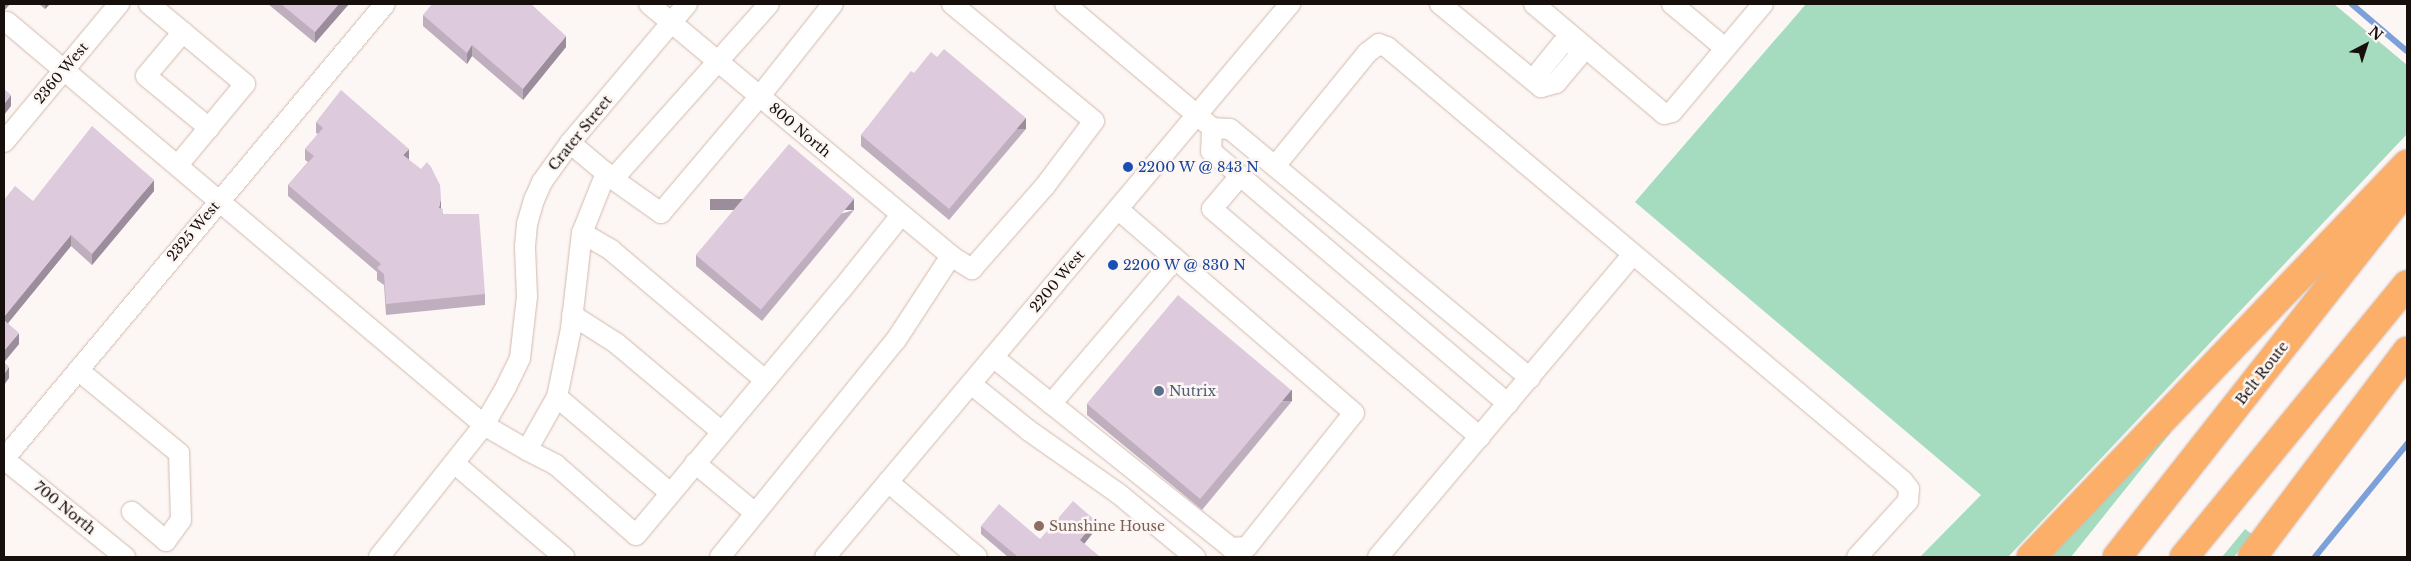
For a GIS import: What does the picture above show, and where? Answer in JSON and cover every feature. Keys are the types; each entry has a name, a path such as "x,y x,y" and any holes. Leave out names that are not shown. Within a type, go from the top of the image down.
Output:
{"highway":[{"path":"2031,557 2407,164"},
{"name":"Belt Route","path":"2117,557 2407,189"},
{"path":"2184,557 2407,285"},
{"path":"2252,557 2407,351"}],"street":[{"name":"2360 West","path":"4,142 118,4"},
{"path":"149,4 246,84 178,165"},
{"name":"2325 West","path":"4,459 385,4"},
{"name":"800 North","path":"649,4 901,215 951,256 972,269 1045,186 1094,121 952,4"},
{"name":"Crater Street","path":"379,557 484,425 520,358 527,297 527,224 534,200 554,163 687,4"},
{"path":"527,450 557,397 572,316 582,233 609,176 719,62 769,4"},
{"path":"570,143 609,176 661,213 760,96 833,4"},
{"path":"1065,4 1212,128 1230,129 1530,378"},
{"name":"2200 West","path":"825,557 1290,4"},
{"path":"1440,4 1541,88 1540,71 1562,44 1578,41"},
{"path":"1534,4 1664,114 1672,112 1763,4"},
{"path":"1672,4 1725,48"},
{"path":"7,22 484,425 556,465 636,535 721,431 842,289 901,215"},
{"path":"182,32 146,76 209,128"},
{"path":"1275,166 1368,53 1379,44 1387,47 1909,488 1908,501 1858,557"},
{"path":"1212,128 1211,151 1508,404"},
{"path":"1240,176 1212,209 1480,437"},
{"path":"993,357 1232,548 1247,547 1354,413 1118,209"},
{"path":"582,233 612,250 765,380"},
{"path":"1378,557 1632,255"},
{"path":"720,557 896,340 951,256"},
{"path":"1052,404 1175,259"},
{"path":"572,316 616,343 721,431"},
{"path":"78,370 179,453 180,520 166,540 132,512"},
{"path":"971,384 1028,430 1119,494 1195,557"},
{"path":"557,397 670,493"},
{"name":"700 North","path":"4,459 125,557"},
{"path":"454,463 564,557"},
{"path":"695,463 755,513"},
{"path":"888,482 977,557"}],"green space":[{"path":"1806,4 2334,4 2407,65 2407,134 2008,557 1920,557 1981,495 1635,202"},
{"path":"2166,428 2171,432 2071,557 2048,557"},
{"path":"2245,529 2252,534 2234,557 2222,557"}],"building":[{"path":"281,4 339,4 315,32"},
{"path":"432,4 531,4 566,36 523,89 472,45 467,53 423,15"},
{"path":"944,49 1026,118 949,209 861,135 911,71 914,73 931,52 937,57"},
{"path":"4,89 11,95 4,104"},
{"path":"341,90 409,149 403,155 421,169 427,162 440,185 441,198 439,208 443,209 442,214 479,214 485,294 386,304 384,274 377,268 381,264 288,185 314,156 305,149 323,128 316,122"},
{"path":"92,126 154,180 92,254 71,235 4,317 4,200 15,186 33,201"},
{"path":"789,144 854,199 761,310 696,255"},
{"path":"1178,295 1291,390 1200,499 1087,404"},
{"path":"4,320 19,333 4,351"},
{"path":"4,362 9,367 4,374"},
{"path":"1073,501 1096,521 1080,540 1100,557 1018,557 981,526 999,504 1040,539"}],"waterway":[{"path":"2352,4 2407,51"},
{"path":"2315,557 2407,444"}],"place":[{"name":"2200 W @ 843 N","path":"1128,167"},
{"name":"2200 W @ 830 N","path":"1113,265"},
{"name":"Nutrix","path":"1159,391"},
{"name":"Sunshine House","path":"1039,526"}]}
